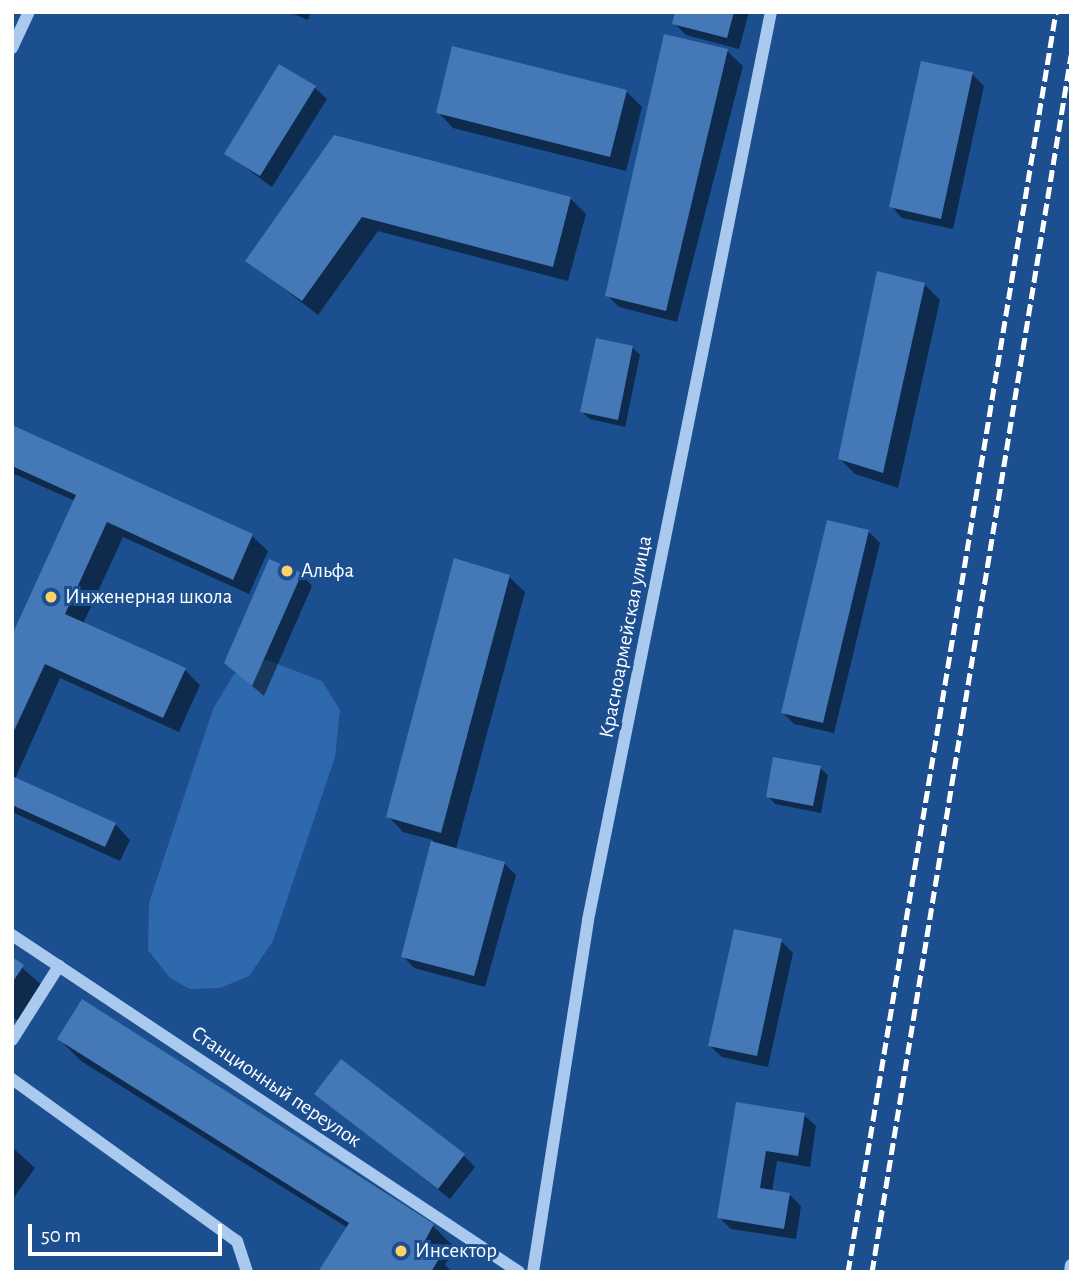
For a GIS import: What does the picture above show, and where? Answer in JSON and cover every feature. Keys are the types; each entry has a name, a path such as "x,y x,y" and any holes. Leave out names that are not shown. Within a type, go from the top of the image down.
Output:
{"street":[{"path":"12,48 29,12"},
{"name":"Красноармейская улица","path":"534,1272 588,920 771,12"},
{"name":"Станционный переулок","path":"12,935 519,1272"},
{"path":"12,1040 59,966"},
{"path":"12,1079 237,1241 247,1272"},
{"path":"1070,1272 1071,1265"}],"shaded area":[{"path":"267,660 322,681 340,710 335,757 273,941 249,976 220,988 190,989 170,978 148,950 149,903 213,709 234,674"}],"building":[{"path":"675,12 734,12 727,38 672,24"},
{"path":"664,34 728,49 666,311 605,296"},
{"path":"452,46 627,90 610,157 436,113"},
{"path":"921,61 973,72 941,219 889,207"},
{"path":"279,64 316,86 260,176 224,154"},
{"path":"334,135 571,197 553,267 362,217 302,301 245,261"},
{"path":"877,271 925,283 883,473 838,459"},
{"path":"596,338 633,346 618,420 580,412"},
{"name":"Инженерная школа","path":"12,425 253,534 233,580 107,522 65,614 186,668 163,718 45,664 12,735 12,635 76,495 12,466"},
{"path":"827,520 869,530 823,723 781,713"},
{"path":"454,558 510,575 441,833 386,817"},
{"path":"269,559 302,573 252,686 224,663"},
{"path":"773,757 821,766 813,806 766,797"},
{"path":"12,776 116,823 105,847 12,805"},
{"path":"431,841 505,862 474,976 401,957"},
{"path":"734,929 782,939 757,1056 708,1046"},
{"path":"12,957 24,965 12,983"},
{"path":"82,999 434,1224 422,1246 440,1257 431,1272 318,1272 349,1223 57,1039"},
{"path":"341,1059 465,1154 438,1189 314,1094"},
{"path":"736,1102 805,1113 798,1156 766,1151 760,1188 790,1193 784,1229 717,1218"}],"railway":[{"path":"848,1272 1056,12"},
{"path":"872,1272 1071,55"}],"place":[{"name":"Альфа","path":"287,571"},
{"name":"Инженерная школа","path":"51,597"},
{"name":"Инсектор","path":"401,1251"}]}
